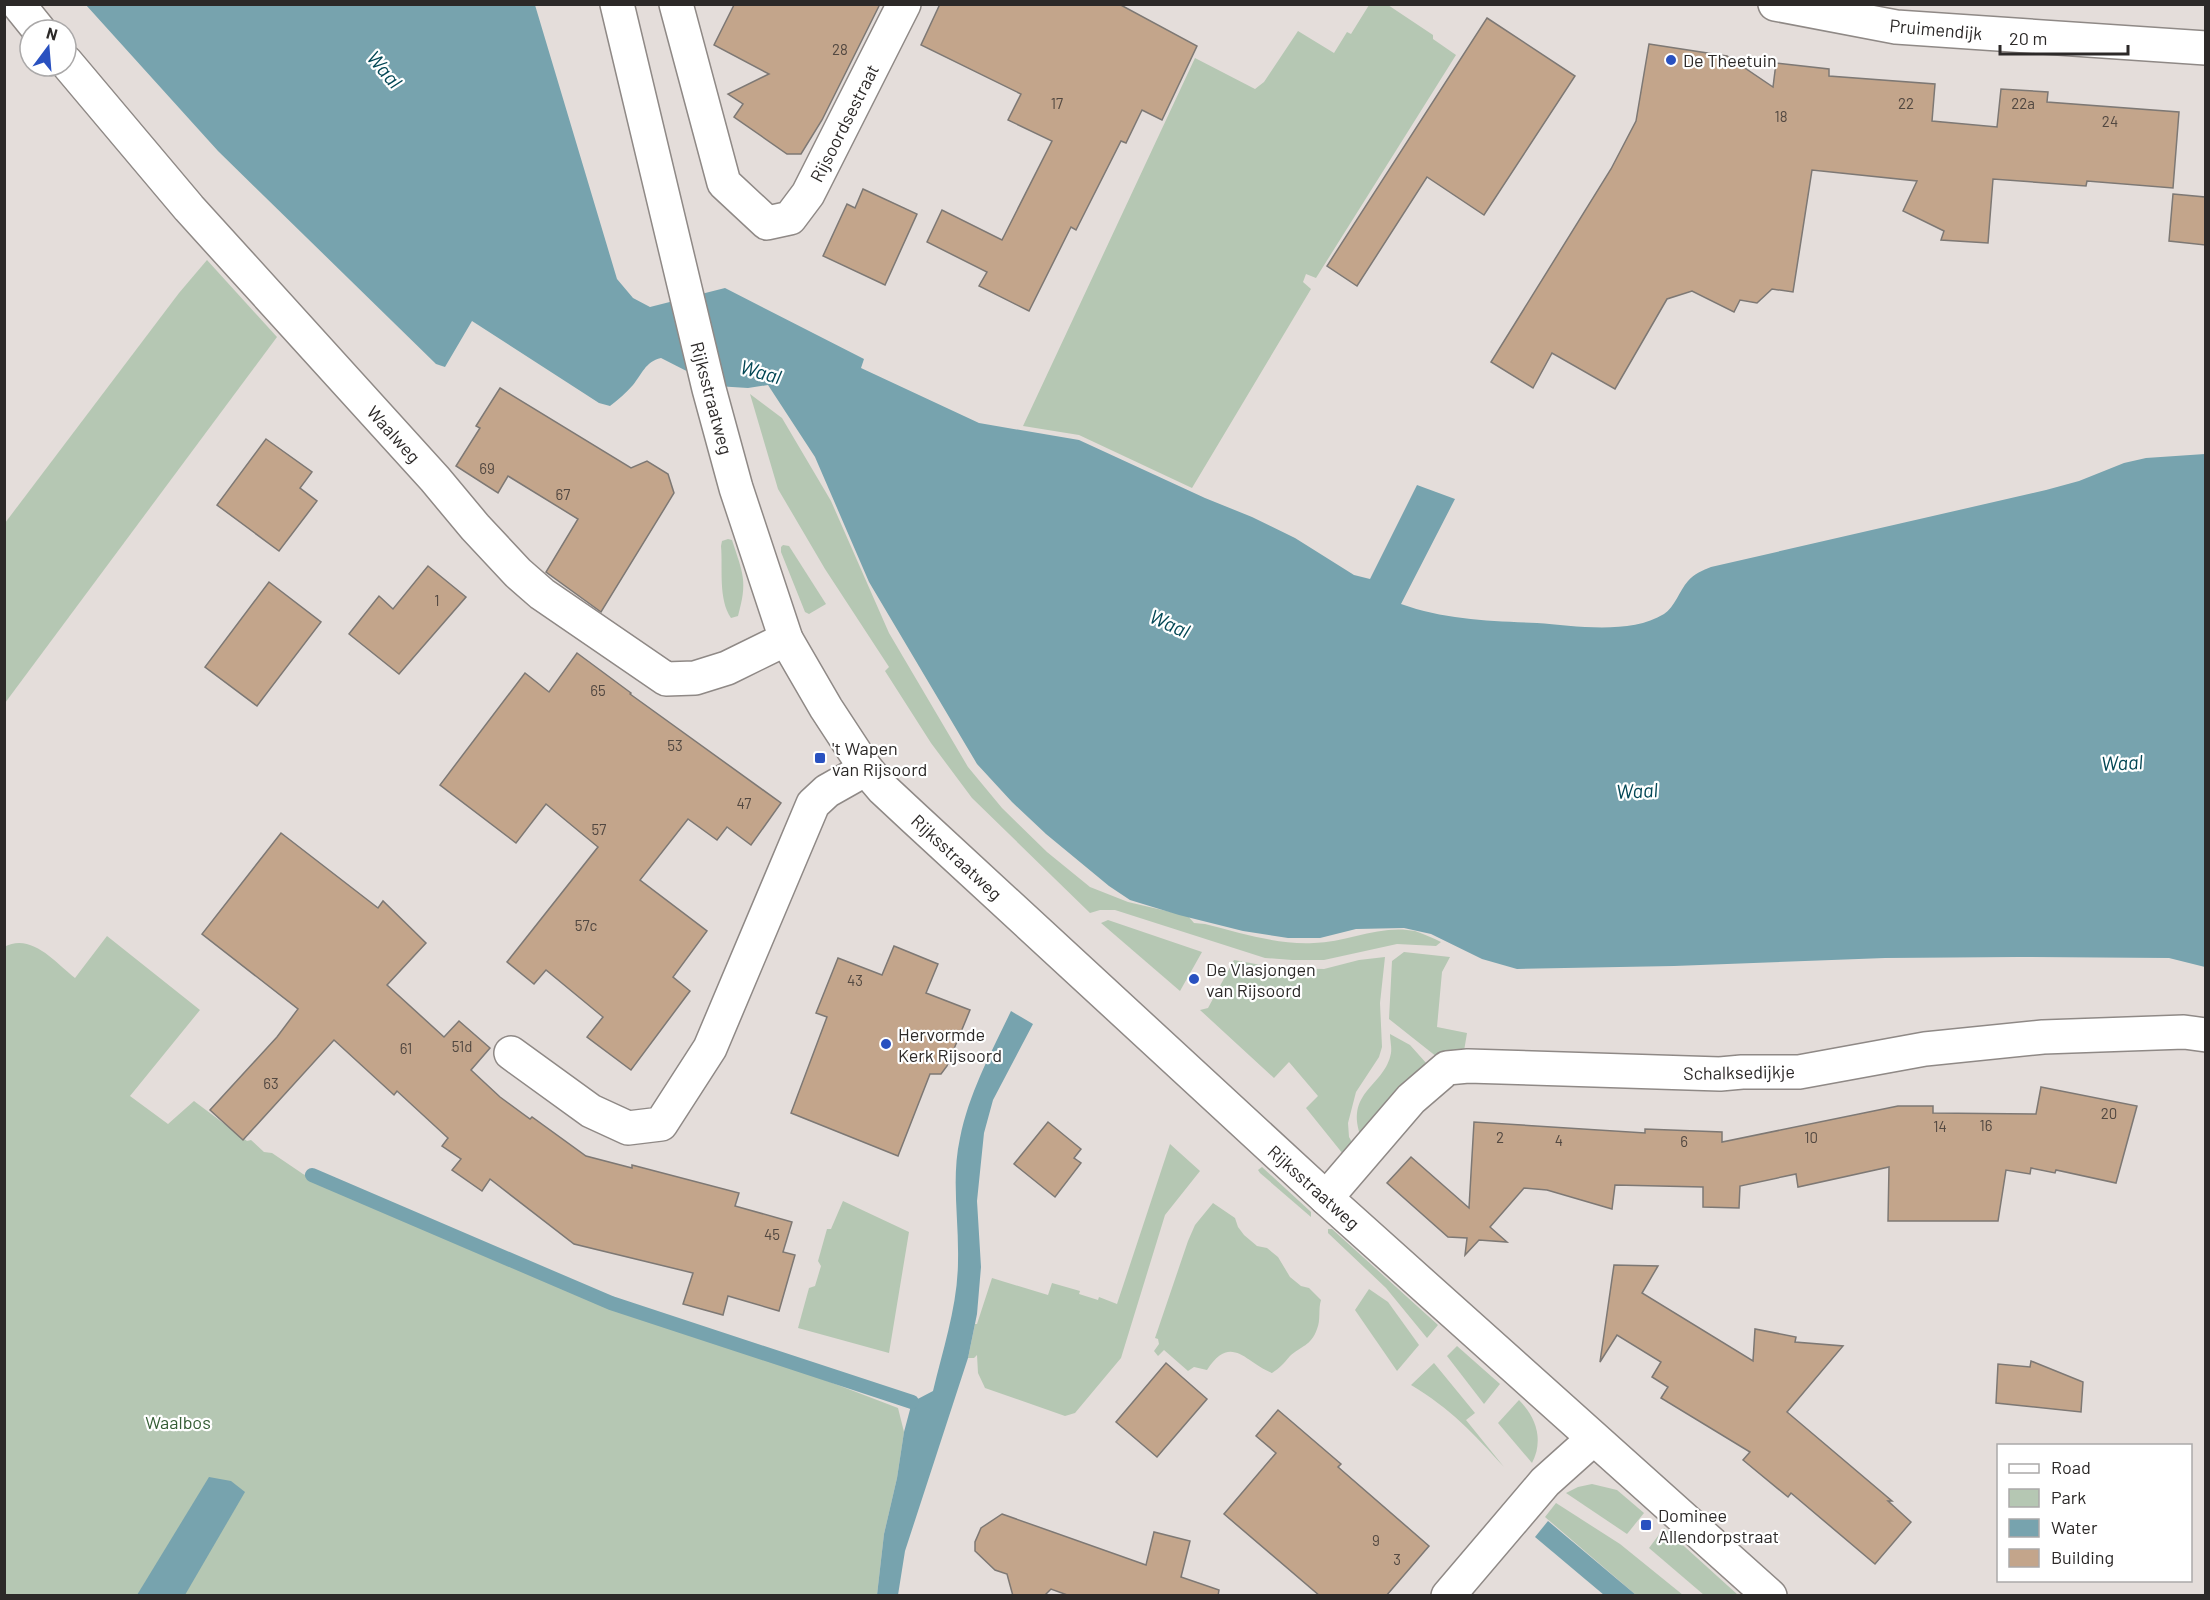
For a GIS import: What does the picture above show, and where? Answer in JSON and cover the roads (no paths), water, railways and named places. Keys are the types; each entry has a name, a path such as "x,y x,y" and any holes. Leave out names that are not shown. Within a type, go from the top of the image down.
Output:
{"street":[{"path":"18,4 29,18"},
{"name":"Rijksstraatweg","path":"617,4 684,288 736,488 786,639 826,708 866,769 890,796 1326,1198 1770,1596"},
{"name":"Rijsoordsestraat","path":"676,4 723,183 767,223 790,218 808,194 904,4"},
{"name":"Pruimendijk","path":"1775,4 2205,48"},
{"name":"Waalweg","path":"78,76 189,208 435,479 475,527 518,573 542,594 666,679 695,678 727,668 786,639"},
{"path":"512,1053 591,1111 628,1128 661,1124 710,1048 813,804 827,791 866,769"},
{"name":"Schalksedijkje","path":"1326,1198 1411,1099 1447,1068 1468,1066 1720,1074 1799,1072 1925,1049 2043,1037 2184,1032 2205,1035"},
{"path":"1448,1596 1545,1482 1593,1438"}],"water":[{"name":"Waal","path":"86,5 535,5 617,279 633,298 650,307 725,288 864,359 861,368 979,423 1079,440 1252,517 1295,538 1354,575 1370,579 1417,485 1455,499 1401,604 1451,617 1602,628 1635,625 1664,614 1690,579 1711,567 2046,490 2079,481 2124,463 2146,458 2205,454 2205,967 2169,958 2017,957 1885,958 1517,969 1482,959 1431,934 1404,928 1356,929 1320,938 1288,938 1243,931 1130,900 1109,886 1046,834 977,764 869,582 815,457 768,385 748,388 716,386 661,358 647,365 630,388 610,406 599,403 472,321 445,367 436,364 218,151"},
{"path":"1011,1011 1033,1024 993,1100 984,1133 977,1201 981,1267 977,1314 968,1358 905,1551 898,1595 877,1595 884,1534 897,1478 904,1432 912,1402 933,1391 956,1294 958,1245 956,1169 960,1138 975,1089"},
{"path":"209,1477 231,1481 245,1492 185,1595 137,1595"},
{"path":"1548,1521 1636,1595 1604,1595 1535,1537"}],"waterway":[{"path":"312,1175 611,1303 912,1402"}],"place":[{"name":"De Theetuin","path":"1671,60"},
{"name":"'t Wapen van Rijsoord","path":"820,758"},
{"name":"De Vlasjongen van Rijsoord","path":"1194,979"},
{"name":"Hervormde Kerk Rijsoord","path":"886,1044"},
{"name":"Dominee Allendorpstraat","path":"1646,1525"}],"park label":[{"name":"Waalbos","path":"178,1422"}]}
